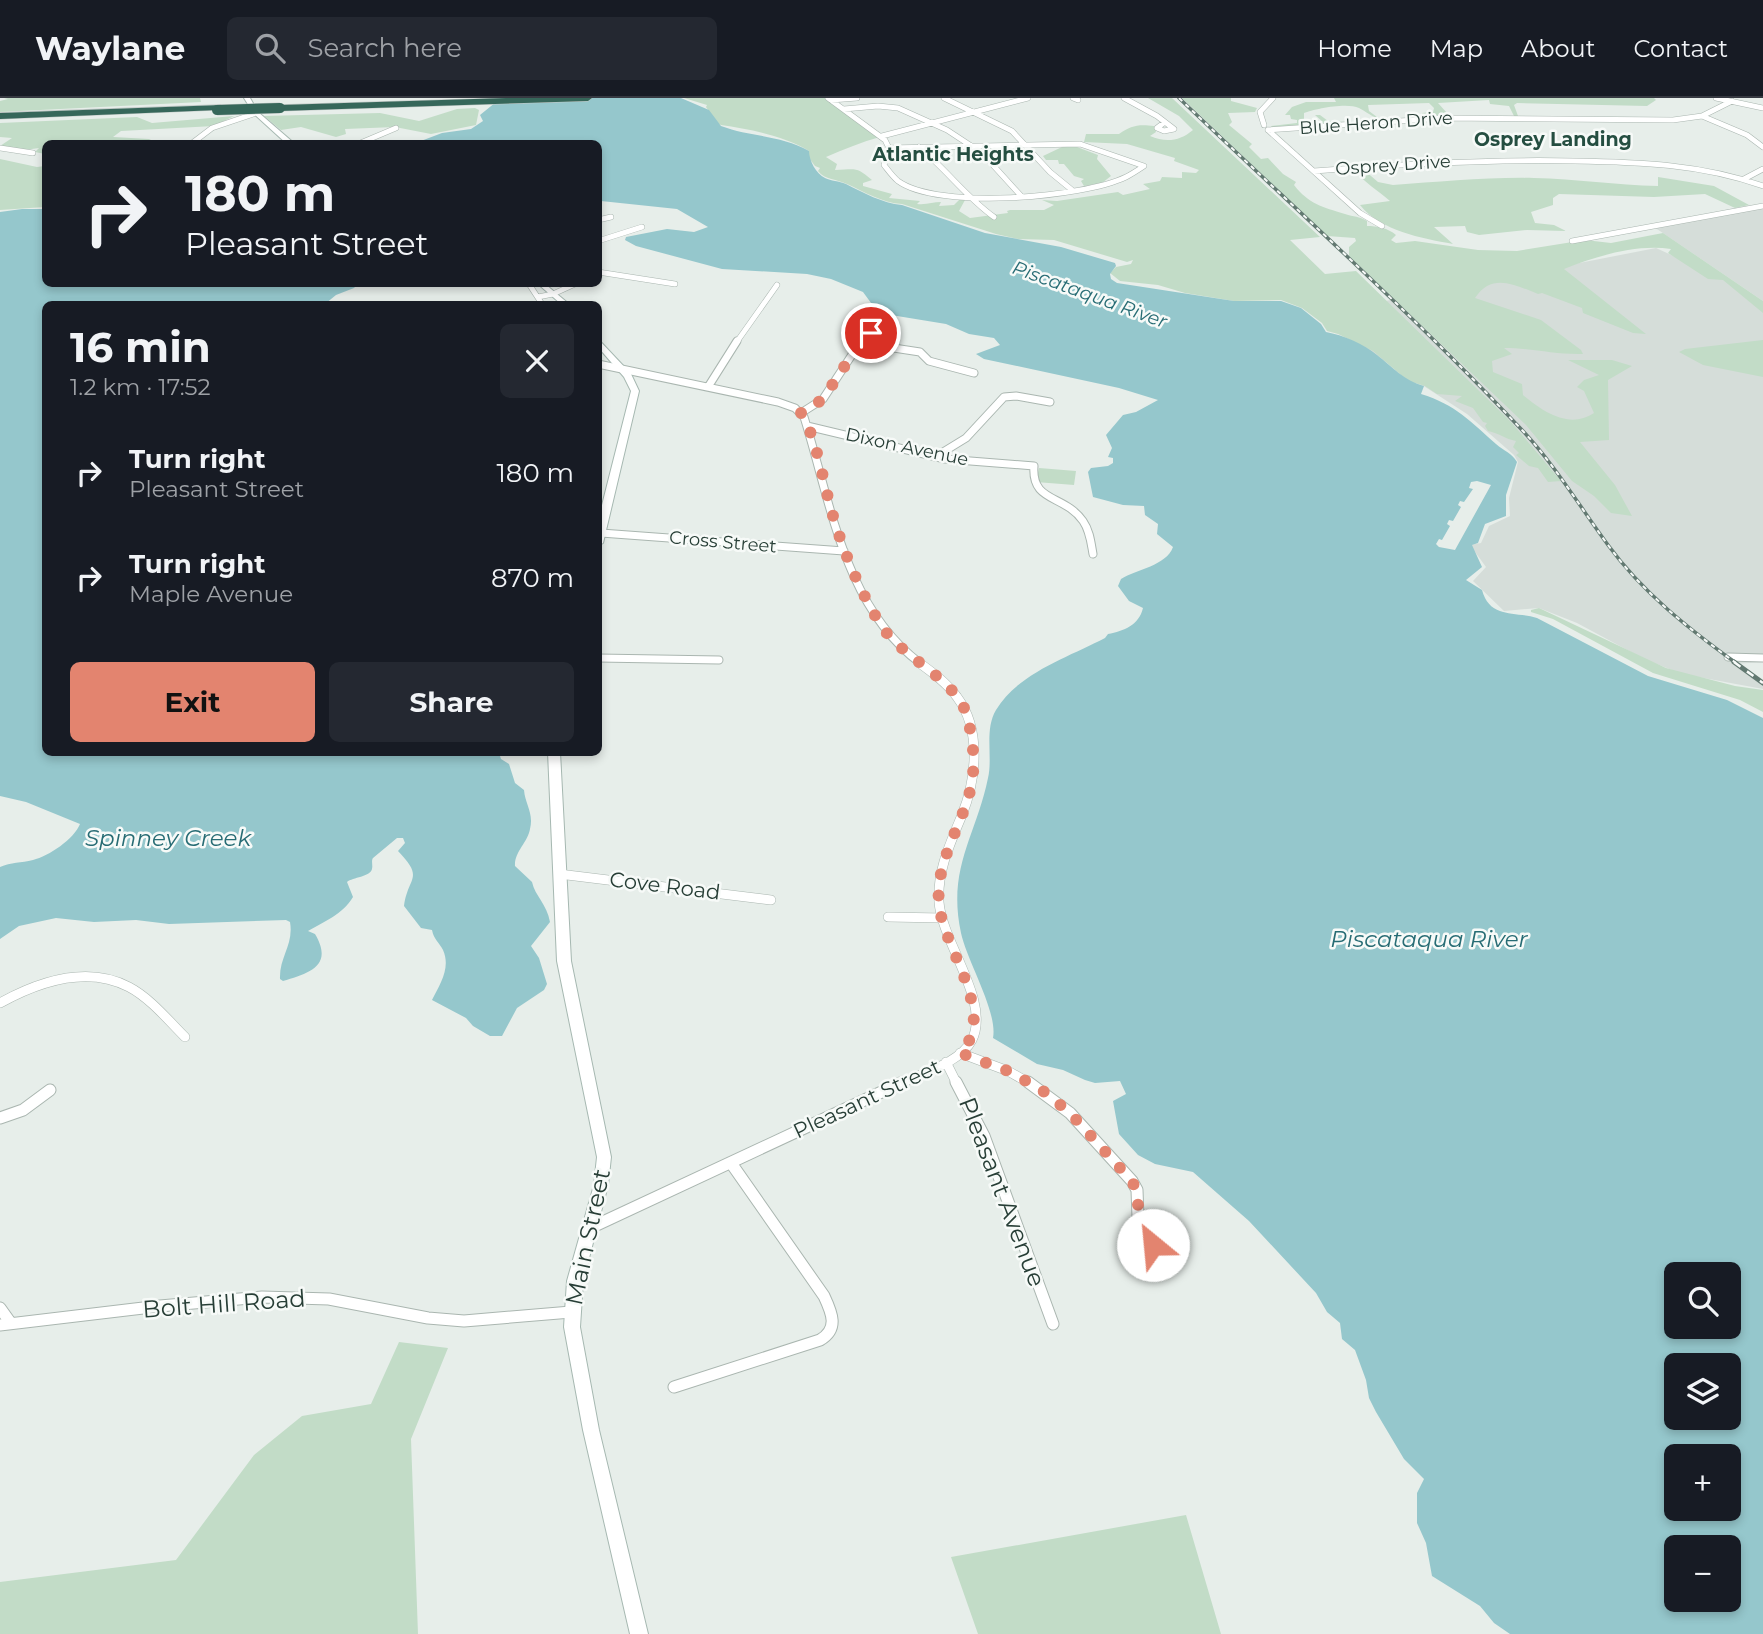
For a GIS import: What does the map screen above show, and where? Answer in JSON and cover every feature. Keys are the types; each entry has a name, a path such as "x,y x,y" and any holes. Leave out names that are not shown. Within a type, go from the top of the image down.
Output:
{"highway":[{"path":"0,118 494,98"},
{"path":"129,112 588,98"}],"main road":[{"path":"247,98 256,113 287,140"},
{"path":"544,287 561,301"},
{"path":"602,345 623,369 633,385 635,396 602,526"},
{"name":"Main Street","path":"554,756 567,981 604,1157 601,1185 575,1281 572,1312 576,1361 639,1634"}],"street":[{"path":"830,99 857,98"},
{"path":"944,98 1012,131 1028,145 1050,172 1072,190"},
{"path":"882,136 1028,98"},
{"path":"1124,98 1165,122"},
{"path":"1273,98 1261,112 1266,127 1360,213 1382,226"},
{"path":"1716,98 1763,108"},
{"path":"830,99 882,136 889,148 884,165 892,178 925,192 970,199 1022,197 1104,185 1144,166 1080,144 889,148"},
{"name":"Blue Heron Drive","path":"1266,127 1427,118 1652,121 1702,116 1732,101"},
{"path":"844,109 891,107 934,124 975,147 1022,197"},
{"path":"196,140 206,132 239,117 256,113"},
{"path":"1702,116 1747,135 1763,148"},
{"path":"368,140 396,128"},
{"path":"919,147 939,162 970,199 994,217"},
{"path":"0,148 33,153"},
{"name":"Osprey Drive","path":"1314,171 1458,160 1522,159 1670,164 1707,169 1763,187"},
{"path":"1744,179 1763,169"},
{"path":"1572,240 1762,205"},
{"path":"602,219 611,216"},
{"path":"602,240 642,227"},
{"path":"602,273 675,284"},
{"path":"708,387 753,316 778,285"},
{"path":"531,287 540,301"},
{"path":"538,297 553,295 569,287"},
{"path":"602,366 784,404 801,413 816,406 852,350 873,333"},
{"path":"861,342 920,352 929,361 974,373"},
{"path":"935,457 966,438 1004,397 1016,396 1050,402"},
{"name":"Pleasant Street","path":"588,1229 946,1062 960,1053 974,1035 975,1019 942,918 938,894 941,867 973,779 972,744 967,718 956,696 884,631 844,551 801,413"},
{"name":"Dixon Avenue","path":"807,426 935,457 1034,466 1032,482 1035,487 1066,504 1082,517 1091,539 1093,554"},
{"name":"Cross Street","path":"602,534 844,551"},
{"path":"602,657 719,660"},
{"path":"1728,657 1763,658"},
{"name":"Cove Road","path":"559,874 771,900"},
{"path":"888,917 942,918"},
{"path":"0,1003 27,990 57,981 87,977 109,979 131,988 185,1037"},
{"path":"960,1053 1025,1079 1070,1113 1132,1181 1138,1194 1138,1217 1153,1245"},
{"name":"Pleasant Avenue","path":"946,1062 984,1136 1053,1324"},
{"path":"0,1118 23,1110 50,1090"},
{"path":"674,1387 820,1340 833,1329 832,1315 824,1296 731,1163"},
{"name":"Bolt Hill Road","path":"5,1324 224,1300 298,1297 455,1320 506,1320 572,1312"},
{"path":"0,1308 5,1324"}],"shaded area":[{"path":"1763,208 1763,301 1654,227"},
{"path":"1656,248 1726,280 1763,309 1763,662 1734,664 1763,685 1763,689 1682,674 1644,659 1577,623 1539,608 1504,611 1473,581 1486,567 1470,545 1481,543 1489,526 1510,516 1509,498 1518,462 1514,455 1467,414 1314,315"}],"green space":[{"path":"4,98 200,98 201,102 0,112 0,101 8,99"},
{"path":"684,98 836,98 826,99 880,137 826,157 837,164 835,170 859,171 872,180 863,183 863,186 892,194 889,198 920,201 917,204 941,202 939,206 954,205 959,200 965,200 959,211 970,218 1008,213 1010,210 1044,210 1054,205 1042,200 1057,201 1118,192 1123,195 1150,189 1143,184 1160,181 1162,177 1182,178 1182,172 1196,173 1199,170 1174,161 1175,158 1127,144 1084,142 1086,134 1119,134 1131,127 1143,125 1154,126 1156,132 1150,136 1156,138 1173,140 1183,137 1193,130 1179,116 1148,98 1172,98 1320,237 1290,240 1325,274 1356,271 1511,422 1561,481 1548,482 1538,468 1529,466 1516,455 1519,453 1513,447 1516,441 1488,431 1485,426 1487,423 1483,422 1473,408 1455,401 1462,396 1437,394 1425,386 1408,381 1373,351 1327,331 1322,323 1302,308 1281,300 1234,301 1185,293 1158,285 1120,281 1110,273 1116,267 1131,264 1133,260 1127,262 1054,240 1018,239 996,234 880,199 824,176 809,158 809,151 766,134 721,125 717,123 707,105"},
{"path":"1182,98 1231,98 1231,101 1257,108 1255,112 1228,113 1232,122 1229,125 1252,144 1249,147 1261,159 1268,158 1283,174 1296,182 1294,185 1311,201 1364,219 1367,226 1390,231 1396,235 1391,240 1396,243 1415,241 1478,250 1517,251 1585,240 1611,243 1663,233 1763,301 1763,313 1723,280 1708,279 1668,253 1671,249 1658,248 1617,252 1564,269 1646,334 1633,333 1583,313 1582,308 1512,284 1489,285 1475,298 1541,320 1581,350 1583,354 1504,348 1512,354 1492,361 1493,372 1522,384 1523,395 1556,416 1575,420 1594,413 1584,391 1577,387 1584,380 1599,375 1568,360 1612,360 1632,366 1608,380 1609,440 1580,442 1615,485 1632,516 1611,513 1594,496 1572,481 1526,425 1349,256 1349,247 1356,241 1355,238 1327,236"},
{"path":"1334,98 1656,100 1647,106 1517,103 1514,105 1518,116 1514,116 1509,106 1490,104 1489,100 1438,103 1446,115 1424,116 1422,113 1433,112 1434,108 1429,103 1368,105 1369,111 1377,117 1390,119 1380,119 1354,106 1339,106 1304,113 1304,119 1323,122 1315,115 1320,115 1328,121 1347,122 1273,128 1271,126 1297,123 1290,115 1285,115 1292,107 1306,102 1336,102"},
{"path":"457,109 479,110 476,125 431,134 395,127 345,129 346,134 336,137 301,127 281,130 264,116 380,113 419,121"},
{"path":"234,116 214,126 121,131 113,137 151,140 42,140 42,153 35,152 39,148 25,150 0,146 12,138 0,137 0,123 137,117 152,123"},
{"path":"1062,147 1077,147 1098,155 1097,159 1111,176 1102,183 1084,186 1081,181 1084,179 1074,176 1064,164 1059,164 1058,160 1046,160 1043,156"},
{"path":"0,159 42,166 42,207 0,210"},
{"path":"1354,170 1364,170 1378,182 1393,185 1516,178 1658,186 1658,177 1714,186 1749,205 1735,208 1705,194 1654,197 1559,194 1553,198 1553,205 1531,212 1535,223 1554,225 1566,231 1527,230 1479,235 1467,232 1465,226 1434,227 1453,244 1402,232 1369,214 1360,205 1390,201"},
{"path":"1763,340 1763,377 1703,365 1679,352 1685,349"},
{"path":"1039,468 1076,471 1074,485 1036,482"},
{"path":"1539,608 1666,668 1735,686 1763,690 1763,712 1740,700 1653,673 1553,619 1531,612"},
{"path":"399,1342 448,1348 411,1439 418,1634 0,1634 0,1582 176,1560 254,1455 302,1416 371,1404"},
{"path":"1186,1515 1221,1634 978,1634 951,1557"}],"water":[{"name":"Piscataqua River","path":"501,98 681,98 709,110 721,126 788,142 809,151 814,166 822,176 880,200 985,233 1061,247 1115,263 1116,266 1110,274 1111,279 1117,283 1234,301 1281,301 1301,308 1321,324 1326,332 1360,344 1404,377 1424,386 1421,394 1462,414 1517,462 1506,495 1506,516 1485,524 1478,543 1472,545 1482,567 1466,580 1482,590 1491,606 1504,612 1537,618 1648,676 1727,700 1763,718 1763,1634 1510,1634 1494,1623 1480,1606 1432,1576 1426,1543 1417,1523 1417,1493 1424,1479 1404,1459 1376,1412 1369,1398 1366,1380 1355,1350 1342,1339 1340,1323 1327,1312 1316,1293 1249,1221 1193,1172 1155,1164 1138,1155 1119,1134 1113,1101 1126,1094 1120,1081 1095,1083 1063,1070 1037,1064 993,1038 991,1015 964,944 958,910 960,871 988,778 992,718 1006,697 1031,676 1108,634 1130,626 1141,614 1143,608 1129,601 1118,586 1121,579 1158,563 1173,547 1157,534 1158,524 1145,515 1144,506 1123,505 1093,497 1088,472 1091,468 1113,463 1113,458 1108,457 1112,448 1106,435 1123,415 1136,412 1158,400 1119,388 984,359 976,354 1000,345 994,338 969,334 946,324 891,315 874,307 863,292 831,279 807,274 722,269 636,246 625,240 626,237 667,229 694,232 708,227 677,209 602,201 602,140 424,140 442,133 471,129 483,121 480,115"},
{"name":"Spinney Creek","path":"42,209 42,287 355,287 329,301 42,301 42,756 500,756 509,764 515,783 524,790 531,818 529,834 517,856 515,866 532,882 550,922 531,946 539,958 547,984 544,990 517,1008 502,1036 490,1036 473,1026 466,1018 432,1000 444,976 445,957 432,930 421,928 404,906 413,873 398,851 405,843 403,838 397,838 373,858 371,872 347,882 353,897 344,908 308,931 315,934 320,945 322,954 316,966 302,975 283,981 280,979 280,971 291,930 290,922 286,920 169,924 136,920 94,922 56,918 19,926 0,939 0,867 46,855 67,841 80,824 26,802 0,796 0,212"}],"pier":[{"path":"1471,482 1491,485 1455,550 1439,547 1436,544 1439,539 1442,540 1450,526 1447,524 1449,520 1453,521 1461,507 1458,505 1460,501 1464,502 1473,489 1469,488"}],"railway":[{"path":"1179,98 1396,303 1522,430 1636,579 1684,623 1736,663"},
{"path":"1734,662 1763,683"}],"district":[{"name":"Osprey Landing","path":"1553,139"},
{"name":"Atlantic Heights","path":"953,154"}],"route":[{"path":"871,333 852,350 827,393 816,406 801,413 844,551 877,619 892,640 956,696 967,718 972,744 973,779 968,799 944,857 938,894 942,918 975,1019 974,1035 960,1053 1025,1079 1070,1113 1132,1181 1138,1194 1136,1211 1153,1245"}]}
